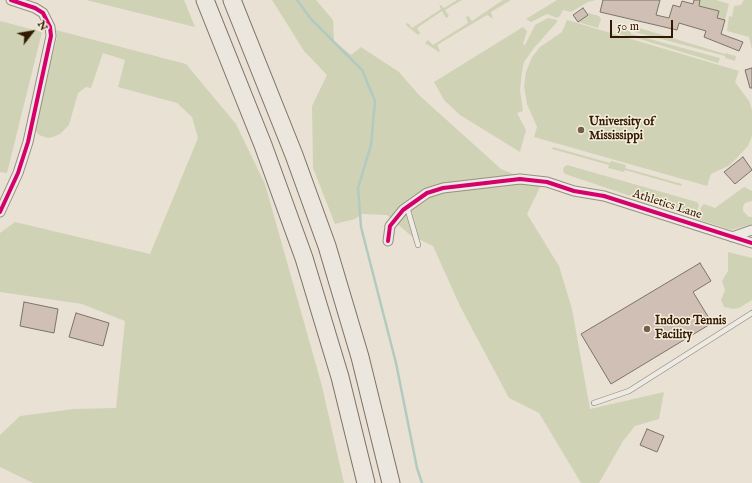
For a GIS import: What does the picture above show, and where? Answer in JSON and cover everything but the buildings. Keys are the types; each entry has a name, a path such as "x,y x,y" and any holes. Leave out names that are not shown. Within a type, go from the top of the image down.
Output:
{"highway":[{"path":"205,0 263,145 304,258 340,377 366,483"},
{"path":"232,0 294,155 327,246 360,357 391,483"}],"street":[{"path":"0,212 18,174 28,142 51,36 50,27 43,14 35,8 11,0"},
{"name":"Athletics Lane","path":"388,241 390,226 407,207 427,193 443,188 482,183 528,180 547,182 574,191 615,199 752,243"},
{"path":"730,237 752,230"}],"lane":[{"path":"407,207 418,246"},
{"path":"594,403 629,391 752,314"}],"green space":[{"path":"86,0 184,0 195,27"},
{"path":"272,0 316,0 333,20 334,41 351,55 361,47 399,72 419,95 501,169 541,185 527,214 559,266 572,309 590,409 664,392 659,419 635,426 623,441 599,483 581,483 539,413 509,398 460,306 433,246 410,235 387,215 362,214 355,219 335,224 313,168 312,106 327,75 304,51"},
{"path":"457,0 462,0 445,10 449,16 448,17 446,18 442,11 417,28 420,33 418,35 406,25 406,23 409,24 412,28 441,9 439,4 444,8"},
{"path":"503,0 511,0 491,12 493,19 487,15 437,45 440,51 439,52 425,43 428,40 433,45 468,23 466,17 468,16 472,21"},
{"path":"557,0 596,0 588,2 571,12 563,10 557,18 547,14 531,22 526,19"},
{"path":"700,0 716,0 729,4 725,20 717,18 719,11 699,6"},
{"path":"744,0 752,0 752,50 749,37 727,31 729,16 732,17 734,6 741,5"},
{"path":"588,13 599,16 601,19 598,28 578,22"},
{"path":"548,18 557,20 557,22 524,62 520,90 523,111 517,113 526,130 520,152 460,115 444,100 434,82 523,27 527,31 523,44 525,45 535,25"},
{"path":"567,20 739,71 735,82 749,101 752,110 752,136 748,146 730,165 711,174 707,186 534,137 537,127 527,104 524,86 526,72 532,57 540,47 562,32"},
{"path":"0,21 42,32 7,173 0,172"},
{"path":"636,27 736,56 735,61 725,58 725,56 635,32"},
{"path":"620,28 631,32 631,34 720,58 718,63 619,34"},
{"path":"56,30 186,64 236,124 265,184 322,386 344,483 33,483 0,467 0,435 20,416 74,409 116,408 125,321 82,304 0,292 0,233 15,222 150,254 198,138 192,117 177,103 118,87 125,60 103,53 91,88 86,87 78,93 69,125 60,134 53,137 48,138 39,135 34,128 57,38"},
{"path":"553,147 610,163 611,161 626,165 625,168 682,184 681,186 625,170 624,172 608,168 609,165 552,149"},
{"path":"567,165 697,202 699,205 696,215 693,217 565,174 563,171 564,167"},
{"path":"744,187 752,191 752,201 745,203 743,211 749,217 752,217 752,224 731,230 700,220 699,216 701,207 704,204 715,208"},
{"path":"728,252 752,258 752,300 739,308 733,309 724,307 721,300 725,290 722,281 728,271"}],"waterway":[{"path":"297,0 311,19 362,70 375,101 371,145 358,188 361,227 396,363 417,468 422,483"}],"cycle path":[{"path":"0,212 18,173 28,142 51,36 50,27 43,13 35,8 11,0"},
{"path":"388,241 390,226 403,210 427,193 443,188 520,179 547,182 574,191 604,196 752,243"}],"place":[{"name":"University of Mississippi","path":"581,130"},
{"name":"Indoor Tennis Facility","path":"647,329"}]}
